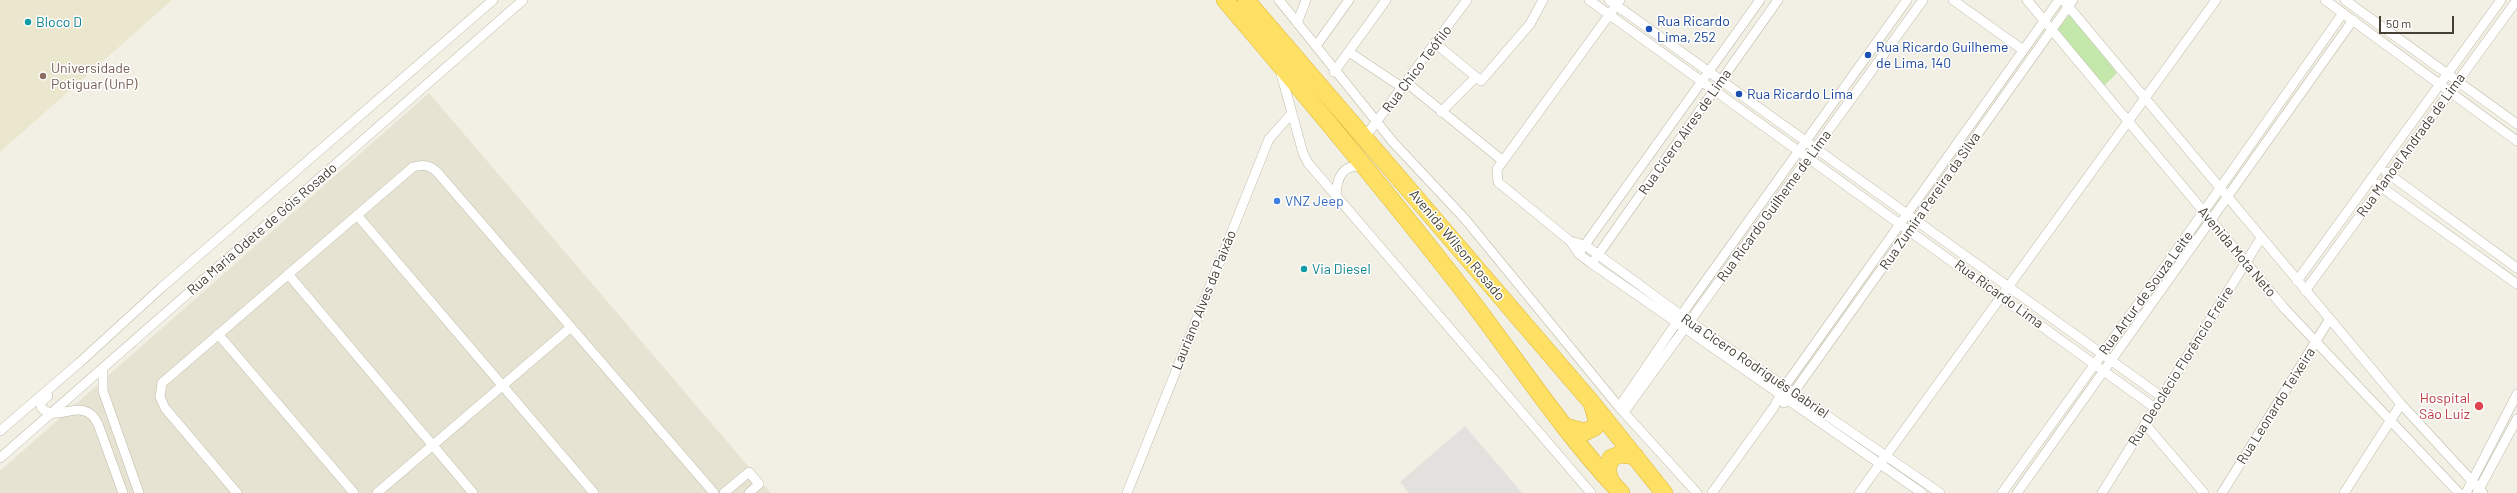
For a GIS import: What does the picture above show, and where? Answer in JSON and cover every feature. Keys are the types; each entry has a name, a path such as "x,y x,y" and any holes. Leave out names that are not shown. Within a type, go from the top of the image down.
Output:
{"highway":[{"name":"Avenida Wilson Rosado","path":"1225,0 1364,167 1463,290 1566,427 1616,487"},
{"name":"Avenida Wilson Rosado","path":"1246,0 1592,403 1664,493"},
{"path":"1566,427 1585,432 1595,427 1596,421 1592,403"},
{"path":"1616,487 1607,470 1610,458 1621,454 1635,456"}],"street":[{"name":"Rua Maria Odete de Góis Rosado","path":"0,431 79,363 161,288 493,0"},
{"name":"Rua Maria Odete de Góis Rosado","path":"0,458 523,0"},
{"path":"1278,0 1316,46 1334,72 1465,219 1622,409 1697,493"},
{"path":"1297,23 1306,0"},
{"path":"1316,46 1349,0"},
{"path":"1334,72 1386,0"},
{"name":"Rua Chico Teófilo","path":"1365,137 1405,86 1468,0"},
{"path":"1436,44 1481,81 1530,24 1543,0"},
{"name":"Rua Ricardo Lima","path":"1589,0 1910,229 2155,408"},
{"name":"Rua Cícero Aires de Lima","path":"1579,254 1760,0"},
{"name":"Rua Cícero Aires de Lima","path":"1592,264 1778,0"},
{"name":"Rua Ricardo Guilheme de Lima","path":"1622,409 1759,207 1907,0"},
{"name":"Rua Ricardo Guilheme de Lima","path":"1682,322 1768,214 1810,158 1923,0"},
{"path":"1953,0 2023,50"},
{"name":"Avenida Mota Neto","path":"2027,0 2210,220 2316,342 2459,493"},
{"name":"Rua Zumira Pereira da Silva","path":"1774,407 1778,395 2059,0"},
{"path":"1859,493 2216,0"},
{"path":"2325,0 2517,141"},
{"path":"2345,0 2517,124"},
{"name":"Rua Manoel Andrade de Lima","path":"2297,281 2501,0"},
{"name":"Rua Manoel Andrade de Lima","path":"2305,291 2517,0"},
{"name":"Rua Ricardo Lima","path":"1615,2 1721,81 2162,397"},
{"name":"Rua Cícero Rodriguês Gabriel","path":"1615,2 1609,15 1497,169 1498,182 1570,241 1579,254 1592,264 1794,392 1883,460 1922,493"},
{"name":"Rua Zumira Pereira da Silva","path":"1788,401 2052,30 2068,2"},
{"name":"Avenida Mota Neto","path":"2068,2 2145,98 2329,320 2401,404 2480,492"},
{"name":"Rua Artur de Souza Leite","path":"2002,493 2136,308 2343,13"},
{"name":"Rua Artur de Souza Leite","path":"2017,493 2352,20"},
{"path":"1349,52 1405,86 1442,112 1503,161"},
{"path":"1277,61 1308,163 1591,493"},
{"path":"1442,112 1476,77"},
{"name":"Lauriano Alves da Paixão","path":"1127,493 1269,139 1292,113"},
{"path":"2250,144 2259,151"},
{"path":"237,493 165,408 160,397 162,383 413,167 420,165 431,167 714,493"},
{"path":"1336,196 1337,185 1347,168 1354,165 1364,167"},
{"path":"2379,167 2517,268"},
{"path":"2371,180 2517,284"},
{"path":"1759,207 1768,214"},
{"path":"357,215 594,493"},
{"name":"Rua Deoclécio Florêncio Freire","path":"2102,493 2261,238"},
{"path":"2472,252 2479,240"},
{"name":"Rua Cícero Rodriguês Gabriel","path":"1570,241 1585,245 1598,254 1682,322 1778,395 1883,460 1940,493"},
{"path":"288,274 473,493"},
{"path":"2136,308 2144,314"},
{"name":"Rua Leonardo Teixeira","path":"2222,493 2329,320"},
{"path":"377,493 571,327"},
{"path":"218,334 354,493"},
{"path":"79,363 72,375 41,402 41,407 50,414 80,409 92,414 98,424 123,493"},
{"path":"103,369 103,391 139,493"},
{"path":"2466,493 2517,394"},
{"path":"1712,493 1774,407 1788,401"},
{"path":"2344,493 2401,404"},
{"path":"2480,492 2517,419"},
{"path":"2145,424 2204,493"},
{"path":"724,493 749,472 759,484 749,493"}],"shaded area":[{"name":"Universidade Potiguar (UnP)","path":"0,0 172,0 0,152"},
{"path":"429,93 771,493 0,493 0,471"},
{"path":"1465,426 1522,493 1409,493 1400,482"}],"green space":[{"path":"2071,13 2117,73 2104,86 2058,29"}],"place":[{"name":"Bloco D","path":"28,22"},
{"name":"Rua Ricardo Lima, 252","path":"1649,29"},
{"name":"Rua Ricardo Guilheme de Lima, 140","path":"1868,55"},
{"name":"Universidade Potiguar (UnP)","path":"43,76"},
{"name":"Rua Ricardo Lima","path":"1739,94"},
{"name":"VNZ Jeep","path":"1277,201"},
{"name":"Via Diesel","path":"1304,269"},
{"name":"Hospital São Luiz","path":"2479,406"}]}
